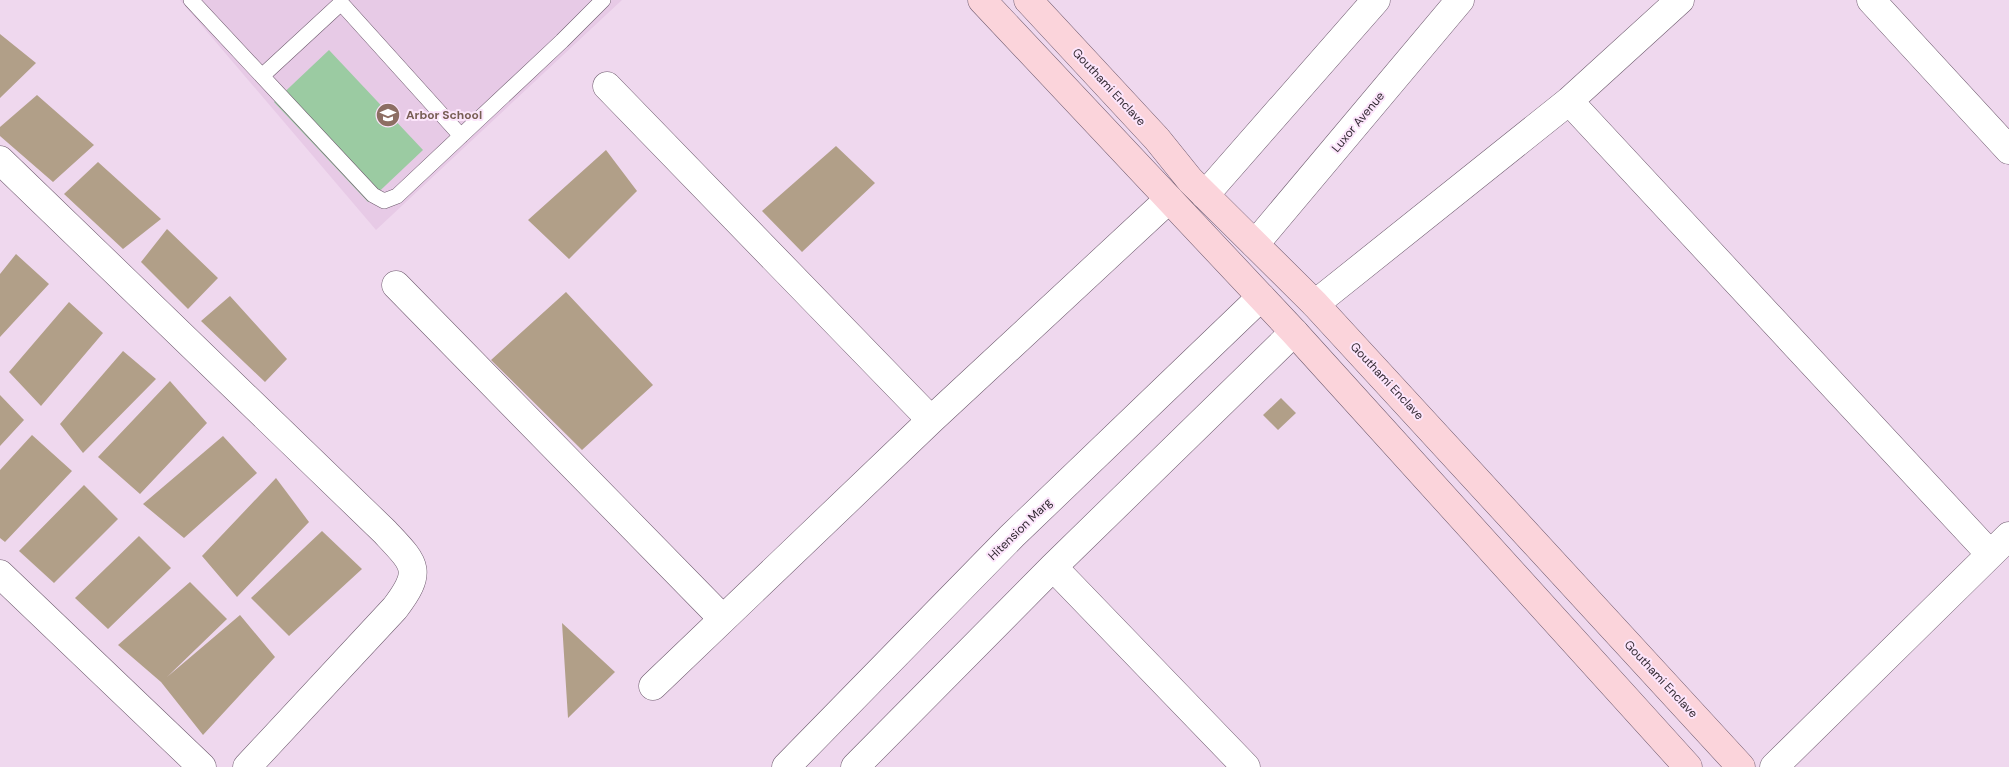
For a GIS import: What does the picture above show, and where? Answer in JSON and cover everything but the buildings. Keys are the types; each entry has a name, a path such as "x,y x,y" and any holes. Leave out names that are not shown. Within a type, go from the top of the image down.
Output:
{"street":[{"path":"982,0 1294,332 1688,767"},
{"name":"Gouthami Enclave","path":"1028,0 1157,139 1190,180 1315,304 1741,767"},
{"path":"1205,195 1376,0"},
{"name":"Luxor Avenue","path":"1255,244 1460,0"},
{"path":"1315,304 1569,101 1680,0"},
{"path":"1871,0 2009,150"},
{"path":"607,86 931,420"},
{"path":"1569,101 1999,545 1774,767"},
{"path":"0,160 378,525 410,561 414,575 408,591 395,608 248,767"},
{"path":"653,686 931,420 1168,200"},
{"path":"396,285 722,618"},
{"name":"Hitension Marg","path":"786,767 1012,536 1261,297"},
{"path":"855,767 1053,567 1294,332"},
{"path":"1053,567 1246,767"},
{"path":"0,574 202,767"}],"lane":[{"path":"191,0 373,194 384,201 397,196 603,0"},
{"path":"262,76 343,2 461,136"}],"shaded area":[{"name":"Arbor School","path":"180,0 622,0 376,230"}],"green space":[{"path":"329,50 423,150 368,202 274,102"}],"place":[{"name":"Arbor School","path":"388,115"}]}
